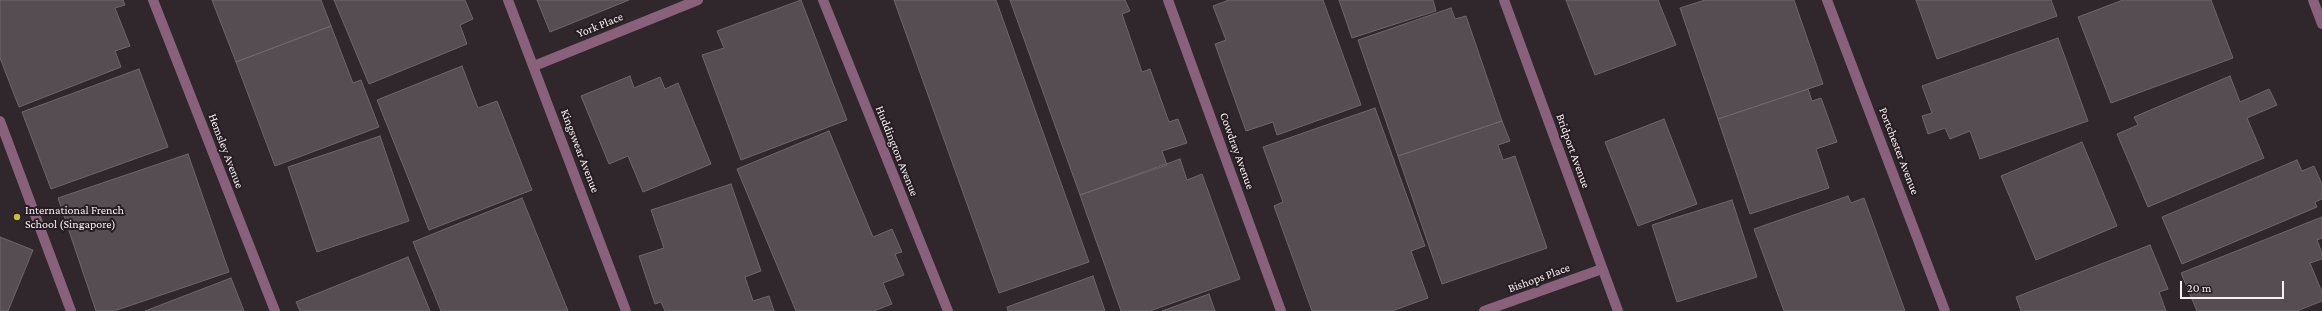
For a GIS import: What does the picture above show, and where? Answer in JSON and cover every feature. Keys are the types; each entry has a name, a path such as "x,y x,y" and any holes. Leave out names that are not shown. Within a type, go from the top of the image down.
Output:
{"street":[{"name":"Hemsley Avenue","path":"153,0 274,311"},
{"name":"Kingswear Avenue","path":"508,0 626,311"},
{"name":"York Place","path":"534,66 698,0"},
{"name":"Huddington Avenue","path":"823,0 948,311"},
{"name":"Cowdray Avenue","path":"1168,0 1281,311"},
{"name":"Bridport Avenue","path":"1504,0 1618,311"},
{"name":"Portchester Avenue","path":"1827,0 1945,311"},
{"path":"2313,0 2322,24"},
{"path":"0,121 71,311"},
{"name":"Bishops Place","path":"1484,311 1602,269"}],"building":[{"path":"0,0 123,0 125,5 115,8 130,46 115,51 121,67 19,107 0,58"},
{"path":"212,0 321,0 331,26 236,62"},
{"path":"334,0 465,0 473,19 460,25 467,44 369,84"},
{"path":"537,0 629,0 550,32"},
{"path":"801,0 847,120 741,160 702,55 724,48 717,31"},
{"path":"894,0 996,0 1089,262 999,293"},
{"path":"1010,0 1125,0 1130,11 1122,14 1142,72 1150,69 1169,122 1178,119 1187,143 1162,151 1167,165 1080,195"},
{"path":"1229,0 1323,0 1361,105 1277,135 1273,122 1246,131 1215,44 1226,40 1213,6"},
{"path":"1339,0 1433,0 1436,11 1352,38"},
{"path":"1566,0 1658,0 1676,45 1595,75"},
{"path":"1705,0 1794,0 1823,84 1718,119 1680,8"},
{"path":"1916,0 2051,0 2057,16 1937,59"},
{"path":"2123,0 2211,0 2233,58 2111,103 2078,17"},
{"path":"1451,8 1455,19 1466,16 1502,121 1398,156 1358,40"},
{"path":"331,26 353,83 361,80 379,127 275,166 236,62"},
{"path":"2058,38 2088,121 1980,159 1970,131 1950,139 1945,128 1928,134 1922,116 1932,113 1922,86"},
{"path":"462,66 478,108 497,101 532,190 429,230 377,100"},
{"path":"139,69 168,147 51,189 22,112"},
{"path":"630,76 634,88 660,77 665,89 678,83 711,164 643,192 628,156 609,164 581,96"},
{"path":"2230,76 2240,102 2269,89 2277,105 2247,118 2264,158 2148,207 2117,134 2138,125 2134,117"},
{"path":"1808,89 1812,101 1821,98 1837,142 1816,149 1829,188 1750,214 1718,119"},
{"path":"1375,108 1425,246 1411,251 1428,298 1392,311 1312,311 1274,206 1283,202 1263,147"},
{"path":"1664,119 1697,204 1638,226 1605,142"},
{"path":"1502,121 1510,141 1498,145 1503,160 1515,156 1547,248 1442,284 1398,156"},
{"path":"829,131 873,237 892,229 902,252 895,254 904,275 883,283 892,304 874,311 796,311 737,169"},
{"path":"380,136 409,221 317,252 288,167"},
{"path":"2082,142 2117,226 2036,260 2001,176"},
{"path":"188,154 229,272 114,311 96,311 58,198"},
{"path":"1180,159 1187,180 1202,174 1240,279 1150,311 1121,311 1080,195"},
{"path":"2297,160 2302,171 2314,166 2322,184 2322,199 2315,202 2317,207 2182,264 2162,217"},
{"path":"731,184 761,271 745,277 753,301 769,296 774,311 665,311 661,302 655,304 639,256 664,248 651,210"},
{"path":"1848,196 1851,203 1864,198 1905,311 1784,311 1754,229"},
{"path":"522,198 568,311 441,311 413,242"},
{"path":"1732,200 1757,277 1677,302 1652,225"},
{"path":"2322,217 2322,238 2317,240 2322,253 2322,259 2310,263 2322,292 2322,301 2297,311 2197,311 2181,273"},
{"path":"0,237 33,250 8,311 0,311"},
{"path":"2150,245 2168,289 2159,292 2166,311 2021,311 2016,297"},
{"path":"408,257 430,311 300,311 296,302"},
{"path":"1093,276 1105,311 1008,311 1007,307"},
{"path":"231,278 244,311 145,311"},
{"path":"1209,294 1215,311 1162,311"}],"place":[{"name":"International French School (Singapore)","path":"17,217"}]}
